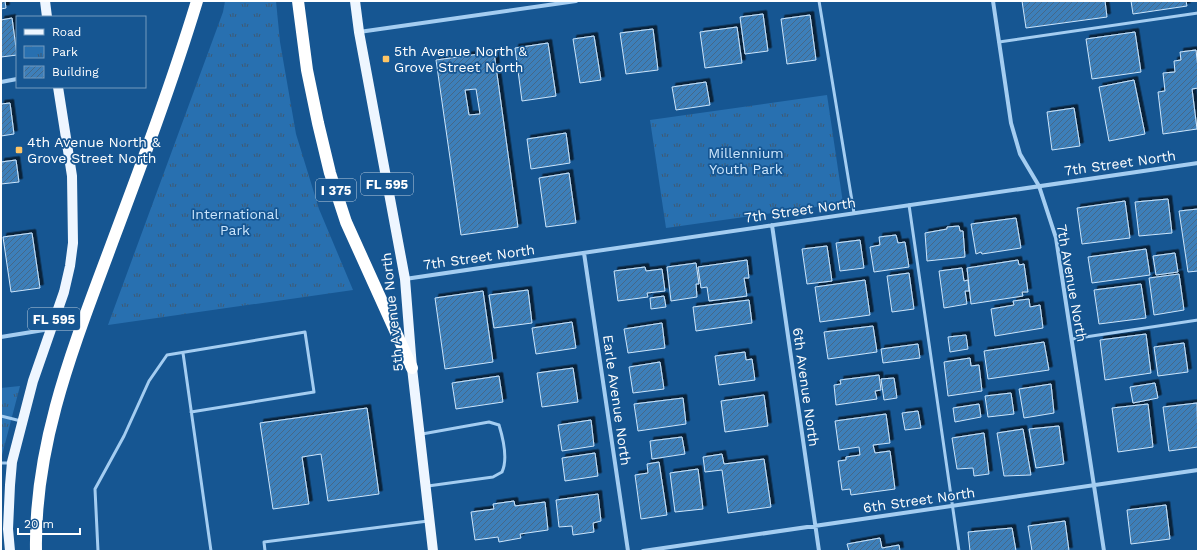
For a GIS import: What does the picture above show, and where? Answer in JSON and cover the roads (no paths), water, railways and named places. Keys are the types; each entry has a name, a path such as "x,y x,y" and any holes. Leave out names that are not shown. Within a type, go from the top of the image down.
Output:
{"highway":[{"path":"36,551 35,536 38,492 55,404 78,333 160,111 197,1"},
{"name":"I 375","path":"298,1 309,78 330,173 346,222 412,368"}],"main road":[{"path":"45,1 47,16"},
{"name":"5th Avenue North","path":"355,1 359,32 404,279 412,368 433,551"},
{"name":"FL 595","path":"10,551 8,529 12,462 33,381 64,292 70,266 73,243 72,176 58,88"}],"street":[{"path":"359,32 576,1"},
{"name":"7th Avenue North","path":"993,1 1011,123 1020,154 1039,186 1056,238 1104,551"},
{"path":"1,82 16,79"},
{"name":"7th Street North","path":"404,279 1198,163"},
{"name":"6th Avenue North","path":"772,225 819,551"},
{"name":"Earle Avenue North","path":"584,253 628,551"},
{"path":"1,337 50,329"},
{"name":"6th Street North","path":"643,551 1198,470"}],"lane":[{"path":"819,1 854,213"},
{"path":"999,42 1198,13"},
{"path":"909,205 959,551"},
{"path":"1072,339 1198,320"},
{"path":"98,551 95,489 124,436 149,381 167,355 305,332 314,392 191,412"},
{"path":"183,353 211,551"},
{"path":"1,416 22,421"},
{"path":"420,434 489,422 500,424 506,465 502,472 493,477 426,486"},
{"path":"1,463 12,462"},
{"path":"265,551 264,542 430,520"}],"place":[{"name":"5th Avenue North & Grove Street North","path":"386,59"},
{"name":"4th Avenue North & Grove Street North","path":"19,150"}],"park label":[{"name":"Millennium Youth Park","path":"746,162"},
{"name":"International Park","path":"235,222"}]}
